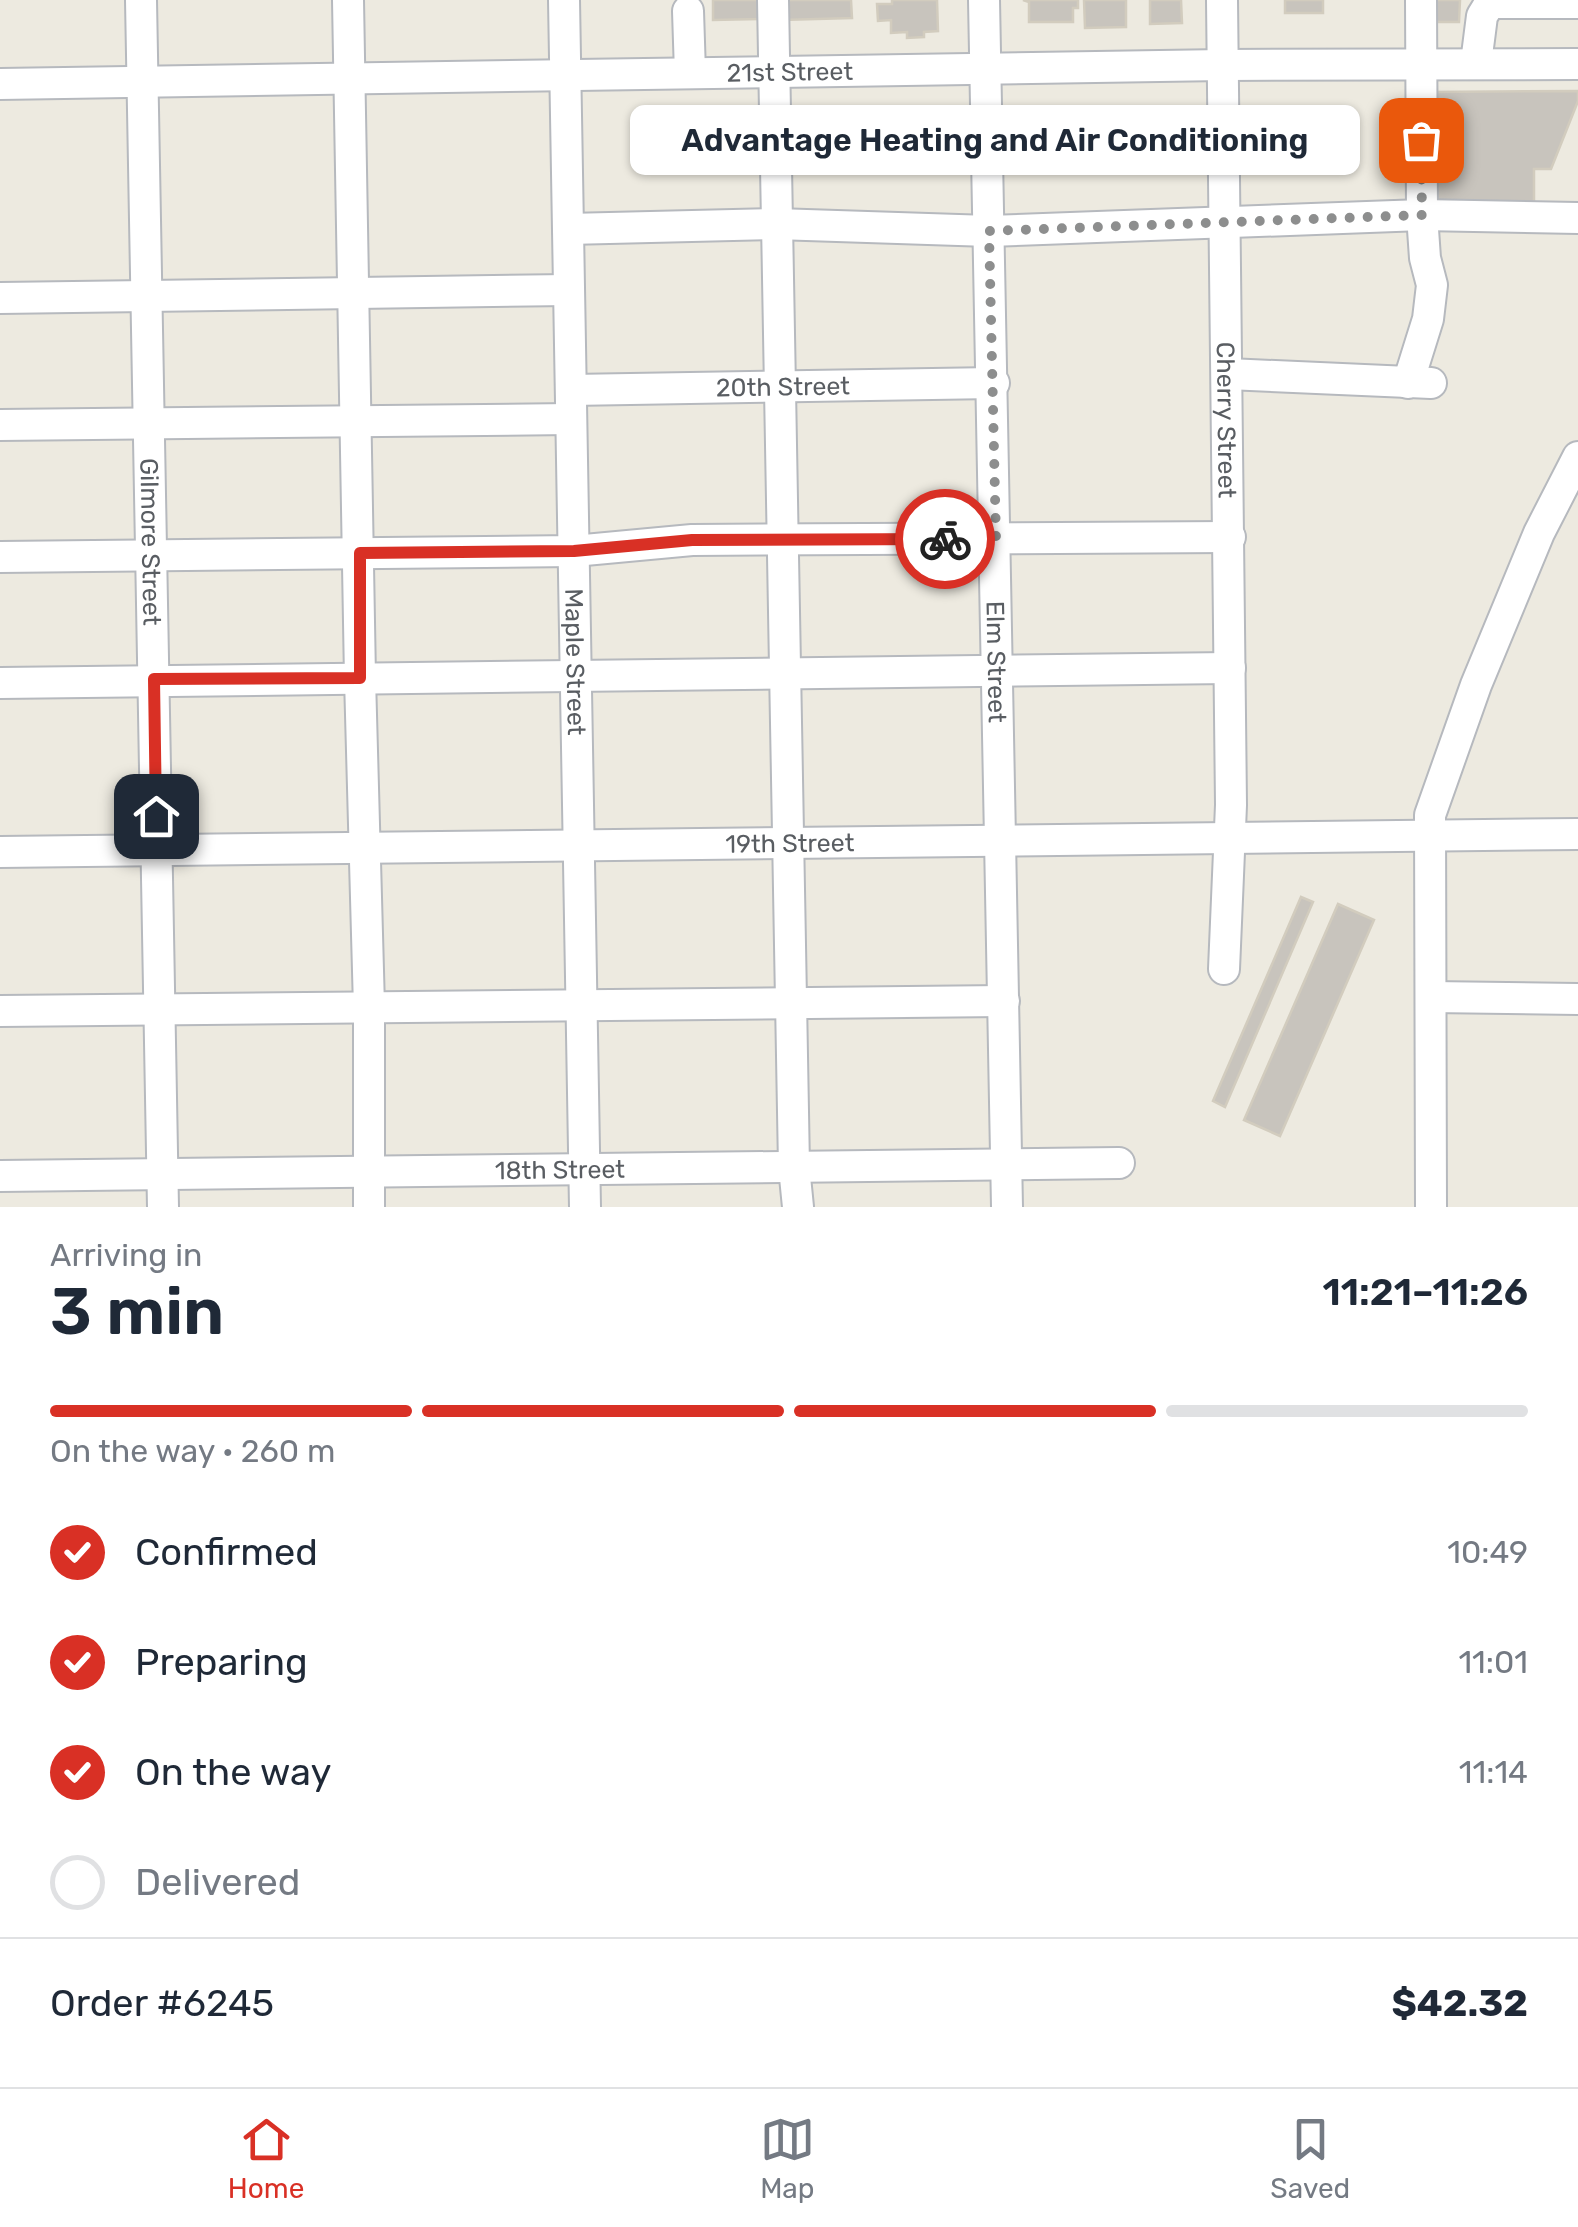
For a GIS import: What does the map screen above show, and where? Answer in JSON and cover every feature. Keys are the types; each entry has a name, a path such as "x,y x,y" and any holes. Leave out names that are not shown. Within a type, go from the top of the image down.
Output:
{"street":[{"name":"Gilmore Street","path":"141,0 164,1207"},
{"path":"348,0 369,1007 369,1207"},
{"name":"Maple Street","path":"564,0 585,1207"},
{"path":"774,0 778,387 794,1167 798,1207"},
{"name":"Elm Street","path":"984,0 1008,1207"},
{"name":"Cherry Street","path":"1222,0 1231,840 1224,969"},
{"path":"1228,374 1420,383 1432,285 1425,258 1422,215 1420,0"},
{"path":"1476,64 1482,16 1490,3 1578,3"},
{"path":"688,11 690,73"},
{"name":"21st Street","path":"0,84 1222,65 1578,64"},
{"path":"568,229 776,224 989,231 1422,215 1578,218"},
{"path":"0,298 569,290"},
{"name":"20th Street","path":"0,426 357,422 778,387 994,384"},
{"path":"1431,1207 1430,815 1476,685 1540,533 1578,457"},
{"path":"0,556 574,551 692,540 1230,537"},
{"path":"0,683 1230,668"},
{"name":"19th Street","path":"0,852 1578,834"},
{"path":"1431,997 1578,999"},
{"path":"0,1011 1004,1001"},
{"name":"18th Street","path":"0,1176 1119,1162"}],"building":[{"path":"713,0 759,0 759,19 713,20"},
{"path":"781,0 851,0 852,18 782,20"},
{"path":"892,0 937,0 938,31 907,38 907,32 891,33 891,20 878,21 877,4 892,4"},
{"path":"1023,0 1078,0 1078,8 1073,8 1073,22 1029,22 1029,2"},
{"path":"1084,0 1126,0 1126,27 1085,28"},
{"path":"1150,0 1181,0 1182,23 1150,24"},
{"path":"1285,0 1323,0 1323,13 1285,13"},
{"path":"1436,0 1460,0 1459,22 1435,22"},
{"path":"1578,91 1578,101 1551,169 1534,169 1534,209 1431,209 1431,92"},
{"path":"1301,897 1313,902 1225,1107 1213,1101"},
{"path":"1338,904 1374,920 1280,1136 1244,1120"}],"way so far":[{"path":"945,539 996,539 989,231 1422,215 1421,140"}],"place":[{"name":"Advantage Heating and Air Conditioning","path":"1421,140"}],"route":[{"path":"156,816 154,679 360,678 360,553 574,551 692,540 945,539"}]}
